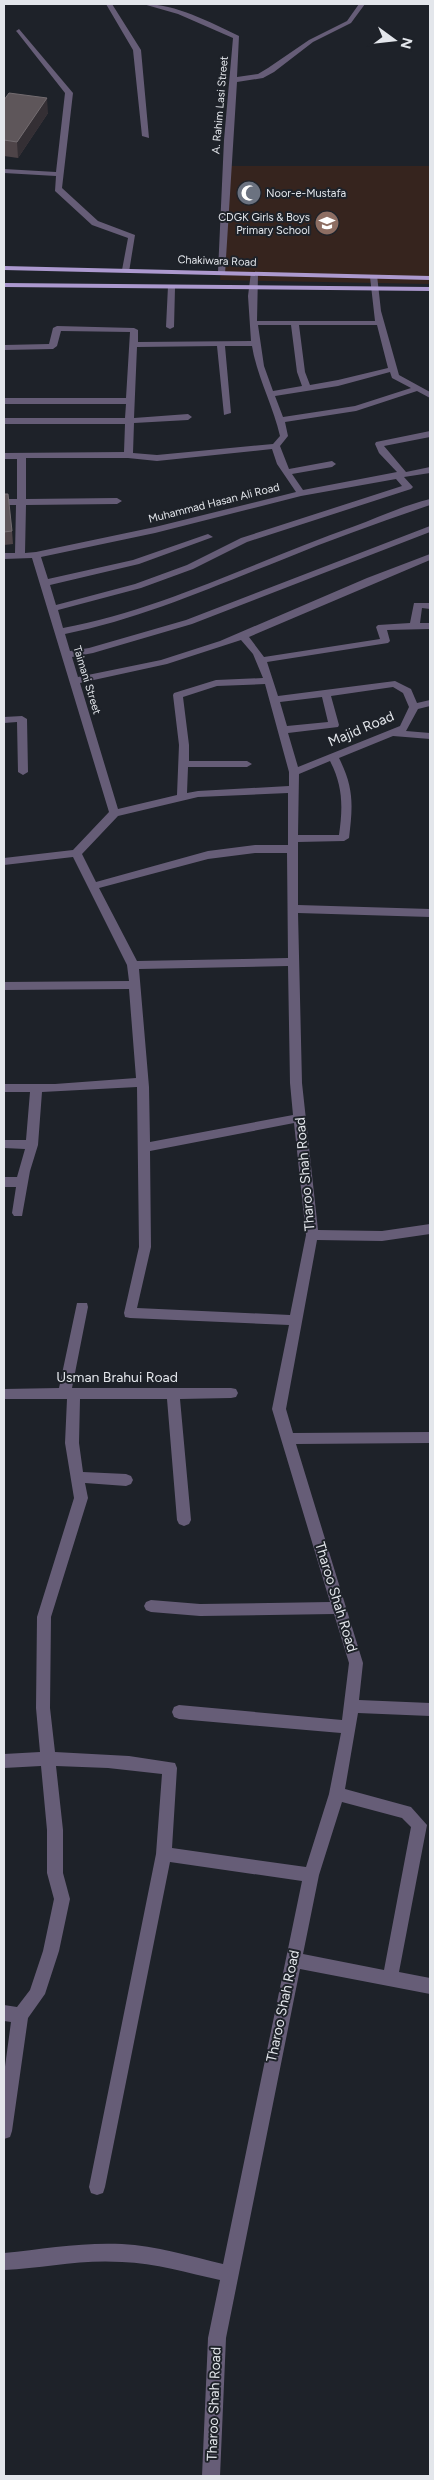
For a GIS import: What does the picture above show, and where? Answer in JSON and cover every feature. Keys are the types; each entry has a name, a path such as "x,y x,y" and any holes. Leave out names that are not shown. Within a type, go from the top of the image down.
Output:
{"main road":[{"name":"Chakiwara Road","path":"4,268 430,278"},
{"name":"Chakiwara Road","path":"4,285 252,289 430,289"}],"street":[{"path":"109,4 137,50 146,136"},
{"name":"A. Rahim Lasi Street","path":"146,4 180,12 238,37 228,140 222,272"},
{"path":"234,80 260,76 271,70 310,41 348,22 362,4"},
{"path":"18,31 69,93 58,189 96,224 132,237 126,270"},
{"path":"4,171 60,174"},
{"path":"4,456 128,455 157,458 276,446 284,436 282,420 260,366 252,289 254,274"},
{"path":"374,277 376,311 395,376 430,396"},
{"path":"170,327 172,288"},
{"path":"255,323 380,323"},
{"path":"295,323 301,372 307,389"},
{"path":"4,347 53,346 57,328 134,330 128,455"},
{"path":"221,343 227,413"},
{"path":"134,345 257,343"},
{"path":"270,394 307,389 393,369"},
{"path":"282,420 356,408 416,388"},
{"path":"4,401 131,401"},
{"path":"4,422 130,421 188,417"},
{"path":"52,609 138,586 190,566 244,540 408,487 379,444 430,434"},
{"path":"276,446 280,464 301,493"},
{"path":"20,556 22,456"},
{"path":"286,472 332,464"},
{"name":"Muhammad Hasan Ali Road","path":"4,556 36,555 155,530 301,493 430,470"},
{"path":"4,502 117,501"},
{"path":"59,632 92,625 135,612 322,540 430,502"},
{"path":"66,655 90,651 189,622 430,529"},
{"path":"44,583 136,562 208,537"},
{"name":"Taimani Street","path":"36,555 114,813"},
{"path":"74,681 136,669 194,654 395,569 430,557"},
{"path":"415,626 418,605 430,606"},
{"path":"261,660 385,641 381,627 430,626"},
{"name":"Tharoo Shah Road","path":"211,2476 217,2338 311,1875 337,1794 349,1727 356,1663 279,1408 312,1235 296,1083 292,909 294,772 269,681 258,653 242,635"},
{"path":"182,798 184,745 178,695 216,683 269,681"},
{"path":"274,700 395,684 407,691 414,707 430,703"},
{"path":"283,730 334,725 326,694"},
{"name":"Majid Road","path":"294,772 404,728 414,707"},
{"path":"4,720 22,719 23,772"},
{"path":"388,733 430,736"},
{"path":"93,886 208,855 344,838 349,800 346,781 333,756"},
{"path":"183,764 247,764"},
{"path":"4,862 76,853 114,813 198,794 294,789"},
{"path":"76,853 133,965 142,1082 145,1247 130,1313 295,1320"},
{"path":"292,909 430,913"},
{"path":"133,965 294,962"},
{"path":"4,986 135,985"},
{"path":"4,1088 142,1082"},
{"path":"18,1213 32,1145 36,1088"},
{"path":"144,1148 300,1118"},
{"path":"4,1144 32,1145"},
{"path":"4,1182 23,1182"},
{"path":"312,1235 382,1236 430,1229"},
{"path":"4,2131 20,2015 37,1994 51,1951 62,1899 55,1873 49,1760 43,1708 44,1616 82,1498 72,1443 69,1394 82,1307"},
{"path":"173,1393 184,1520"},
{"name":"Usman Brahui Road","path":"4,1394 231,1393"},
{"path":"288,1439 430,1437"},
{"path":"79,1477 126,1480"},
{"path":"151,1606 200,1610 339,1608"},
{"path":"351,1706 430,1709"},
{"path":"180,1712 349,1727"},
{"path":"4,1761 49,1760 131,1763 170,1768 164,1854 97,2187"},
{"path":"337,1794 406,1812 419,1825 390,1979"},
{"path":"164,1854 311,1875"},
{"path":"293,1960 430,1986"},
{"path":"4,2013 20,2015"},
{"path":"4,2262 69,2255 123,2253 161,2258 230,2274"}],"shaded area":[{"name":"CDGK Girls & Boys Primary School","path":"227,166 430,166 430,284 220,280"}],"building":[{"path":"9,93 47,98 17,142 4,140 4,100"},
{"path":"4,494 8,494 12,531 4,532"}],"place":[{"name":"Noor-e-Mustafa","path":"249,193"},
{"name":"CDGK Girls & Boys Primary School","path":"327,223"}]}
